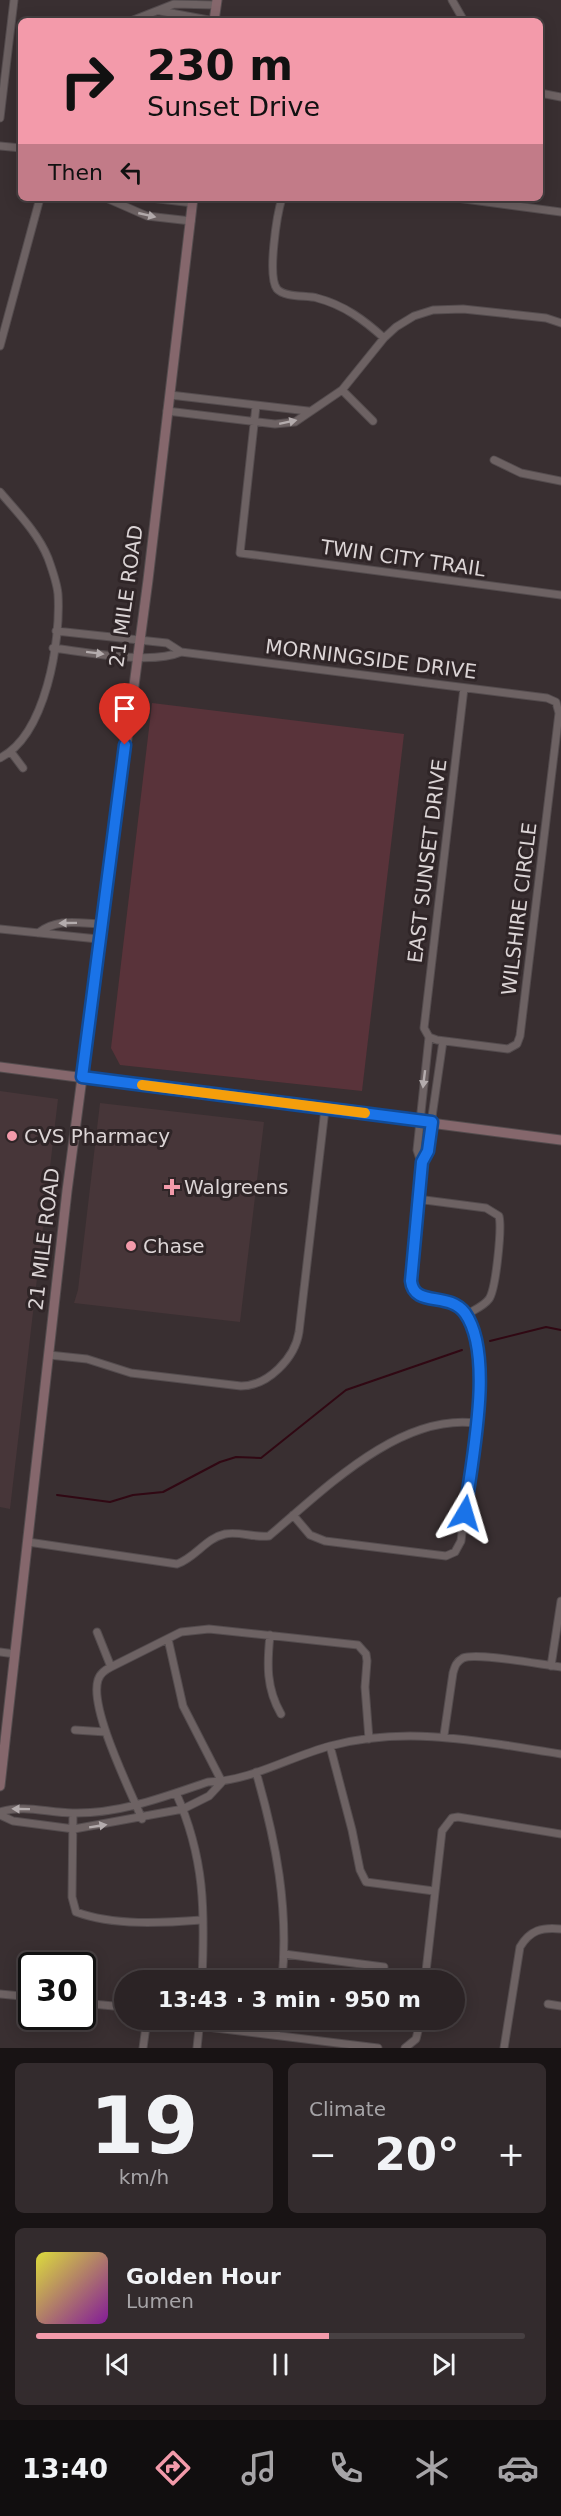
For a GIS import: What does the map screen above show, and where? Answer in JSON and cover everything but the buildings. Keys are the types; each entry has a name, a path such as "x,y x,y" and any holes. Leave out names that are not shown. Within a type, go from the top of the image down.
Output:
{"street":[{"path":"0,118 15,0"},
{"path":"452,0 462,18"},
{"path":"140,18 174,4 217,2 214,18"},
{"path":"160,11 191,18"},
{"path":"10,35 18,36"},
{"path":"543,94 561,97"},
{"path":"0,146 18,148"},
{"path":"0,346 39,201"},
{"path":"119,201 147,216 191,221"},
{"name":"21 MILE ROAD","path":"0,1786 98,939 137,656 193,201"},
{"path":"281,201 277,225 274,284 283,294 318,298 347,309 384,338"},
{"path":"479,201 561,212"},
{"path":"167,411 254,422 295,422 342,390 384,338 414,316 443,308 546,318 561,323"},
{"path":"342,390 374,421"},
{"path":"170,395 308,411"},
{"path":"216,418 218,401"},
{"path":"254,422 256,406"},
{"name":"TWIN CITY TRAIL","path":"254,422 240,553 561,596"},
{"path":"494,460 521,473 561,481"},
{"path":"0,492 34,533 47,558 58,592 56,631 48,683 39,711 30,731 18,747 0,758"},
{"name":"MORNINGSIDE DRIVE","path":"56,631 167,643 181,652"},
{"name":"MORNINGSIDE DRIVE","path":"53,648 165,657 181,652 547,698 555,702"},
{"name":"EAST SUNSET DRIVE","path":"422,1162 417,1150 429,1037 424,1024 464,688"},
{"name":"WILSHIRE CIRCLE","path":"443,1041 508,1049 513,1048 519,1041 559,713 555,702"},
{"path":"11,752 23,768"},
{"path":"38,933 49,924 100,924"},
{"path":"0,929 98,939"},
{"path":"293,1515 310,1535 326,1541 440,1556 451,1554 461,1541 480,1362 466,1315 443,1299 419,1297 414,1293 411,1281 417,1199 422,1162 428,1151 443,1041 429,1037"},
{"path":"0,1067 561,1140"},
{"path":"49,1355 87,1359 131,1373 245,1386 267,1377 287,1359 294,1349 299,1332 325,1109"},
{"path":"417,1199 486,1208 499,1216 500,1228 491,1295 484,1305 466,1315"},
{"path":"28,1542 177,1564 194,1556 226,1533 257,1537 269,1536 372,1453 394,1440 450,1420 475,1422"},
{"path":"550,1666 561,1601"},
{"path":"141,1819 106,1732 96,1693 98,1679 111,1667 182,1632 208,1629 351,1643 362,1649 367,1661 365,1687 369,1739"},
{"path":"97,1632 111,1667"},
{"path":"270,1635 268,1680 270,1693 281,1714"},
{"path":"168,1639 183,1706 222,1782"},
{"path":"0,1652 15,1654"},
{"path":"444,1736 455,1664 463,1658 479,1656 561,1667"},
{"path":"75,1730 106,1732"},
{"path":"0,1814 15,1807 73,1813 136,1806 208,1782 222,1782 256,1772 330,1746 369,1739 444,1736 561,1754"},
{"path":"330,1746 360,1870 366,1882 434,1891"},
{"path":"256,1772 273,1833 279,1866 284,1954 283,1970"},
{"path":"0,1814 13,1821 74,1829 141,1819 183,1809 209,1796 222,1782"},
{"path":"176,1793 200,1863 202,1970"},
{"path":"73,1813 72,1897 76,1912 158,1922 202,1920"},
{"path":"426,1970 442,1831 452,1818 469,1818 561,1834"},
{"path":"504,2048 520,1947 528,1936 538,1929 561,1929"},
{"path":"284,1954 384,1967"},
{"path":"0,1994 18,1996"},
{"path":"96,2004 114,2006"},
{"path":"548,2004 561,2006"},
{"path":"143,2048 145,2030"},
{"path":"197,2048 199,2030"},
{"path":"247,2030 378,2048"},
{"path":"276,2035 277,2030"},
{"path":"405,2048 416,2039 418,2030"}],"shaded area":[{"path":"152,703 404,734 362,1091 120,1065 111,1048"},
{"path":"0,1091 58,1099 10,1509 0,1507"},
{"path":"100,1103 264,1122 240,1322 74,1303 78,1290"}],"waterway":[{"path":"490,1341 546,1327 561,1330"},
{"path":"57,1495 110,1502 133,1495 163,1492 220,1462 236,1457 261,1458 346,1390 462,1350"}],"slow traffic":[{"path":"142,1085 365,1113"}],"place":[{"name":"CVS Pharmacy","path":"12,1136"},
{"name":"Walgreens","path":"172,1187"},
{"name":"Chase","path":"131,1246"}],"route":[{"path":"125,745 98,939 82,1077 432,1122 428,1151 422,1162 417,1199 411,1281 414,1293 419,1297 443,1299 463,1311 471,1329 480,1362 480,1385 465,1513"}]}
